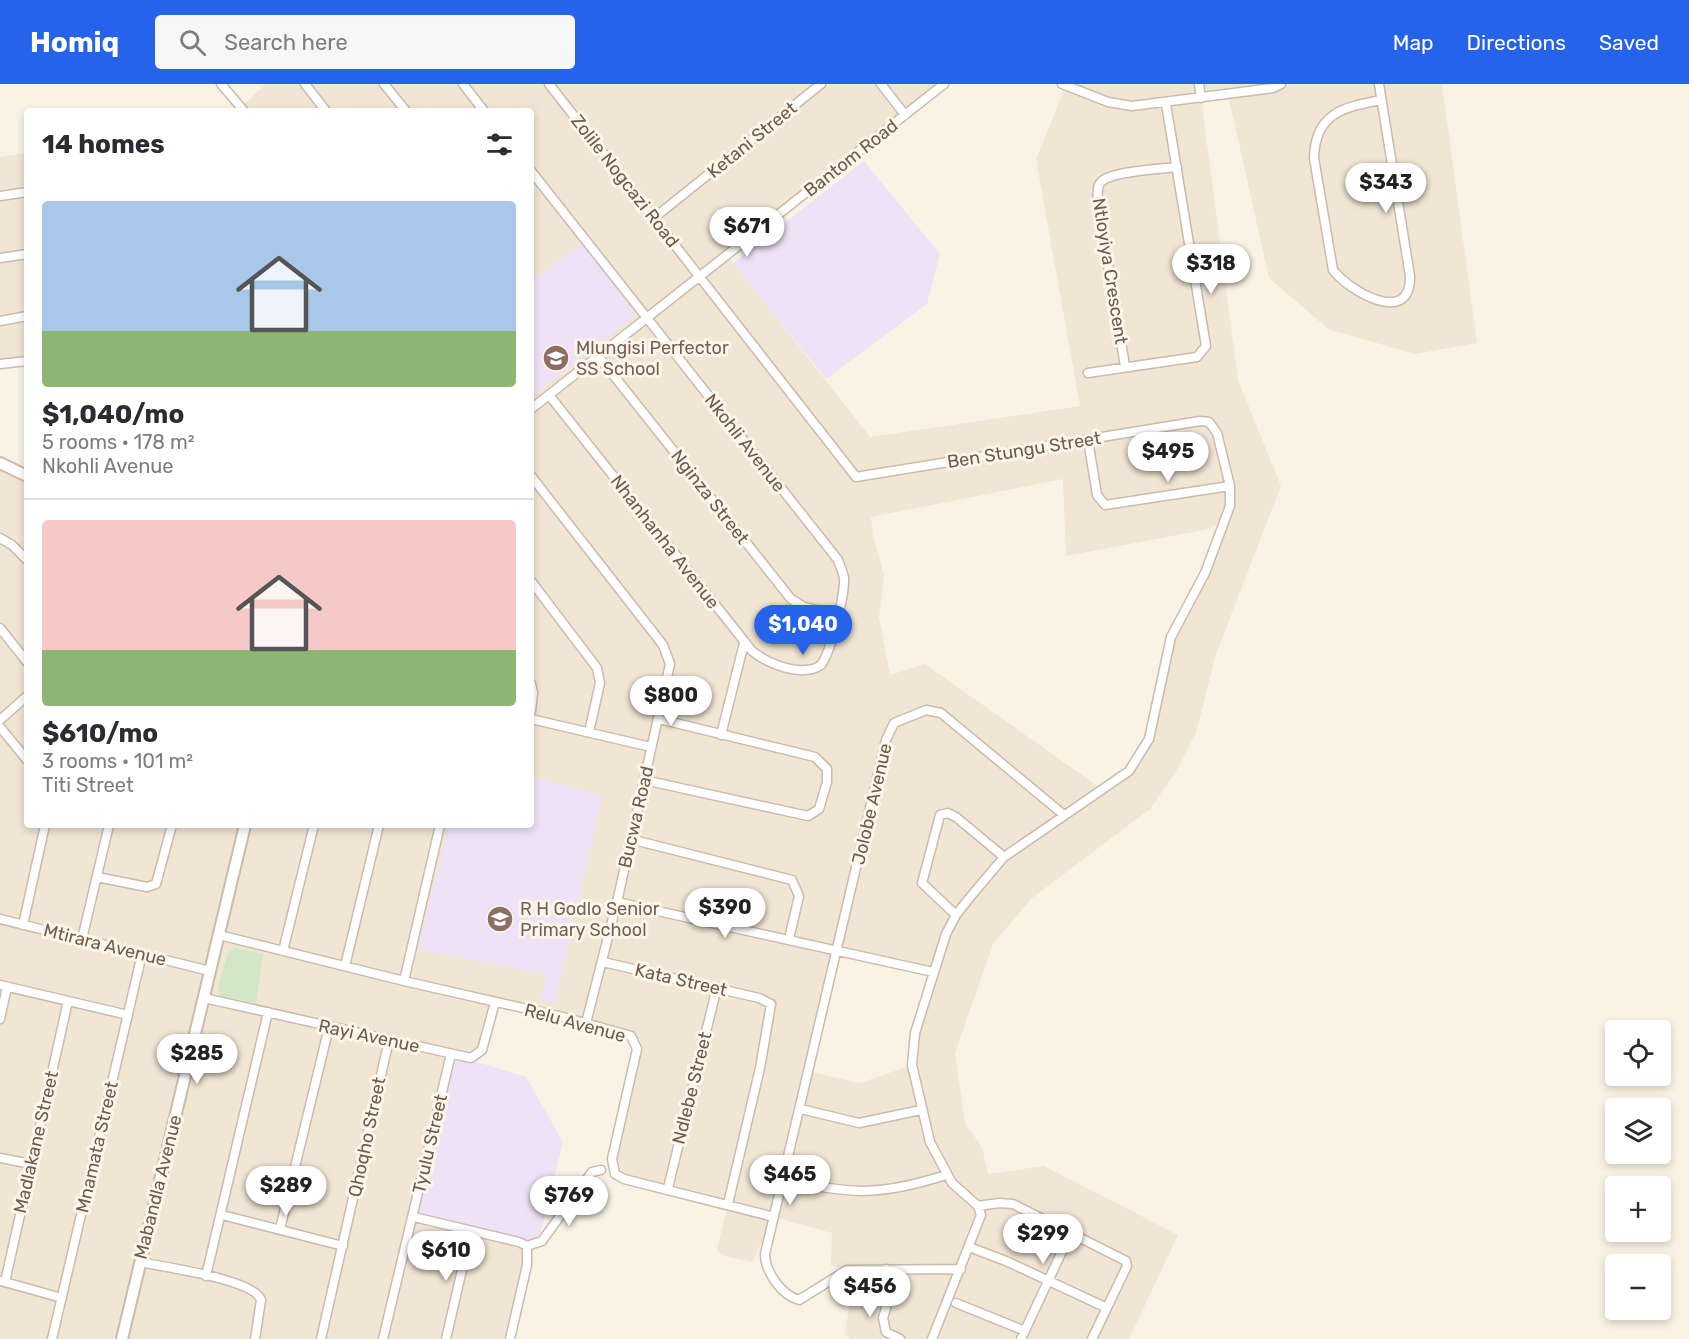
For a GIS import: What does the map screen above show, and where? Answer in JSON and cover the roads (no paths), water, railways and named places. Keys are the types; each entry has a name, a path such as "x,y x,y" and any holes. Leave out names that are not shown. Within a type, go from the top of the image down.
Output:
{"street":[{"path":"221,84 241,108"},
{"path":"306,84 324,108"},
{"path":"384,84 404,108"},
{"path":"463,84 482,108"},
{"name":"Zolile Nogcazi Road","path":"549,84 700,278"},
{"name":"Ketani Street","path":"654,218 821,84"},
{"path":"881,84 905,115"},
{"name":"Bantom Road","path":"534,407 944,84"},
{"path":"1062,84 1121,105 1142,106 1273,88 1281,84"},
{"path":"1199,84 1201,98"},
{"path":"1378,84 1381,100 1410,276 1406,295 1388,303 1356,290 1333,270 1314,158 1317,138 1336,111 1381,100"},
{"name":"Ntloyiya Crescent","path":"1088,373 1197,357 1206,346 1166,104"},
{"name":"Ntloyiya Crescent","path":"1125,366 1098,205 1098,187 1101,182 1113,176 1177,167"},
{"name":"Nkohli Avenue","path":"534,175 838,560 844,579 826,658 821,665 812,670 772,664 744,643"},
{"path":"0,196 24,192"},
{"path":"0,258 24,254"},
{"name":"Ben Stungu Street","path":"700,278 856,477 1200,421 1209,422 1217,433 1230,486 1230,506 1219,542 1171,636 1156,714 1146,745 1134,766 1122,777 1004,857 956,915 933,972 912,1046 912,1065 930,1142 946,1175 960,1192 978,1206"},
{"path":"0,321 24,317"},
{"name":"Nginza Street","path":"599,357 791,599 804,607 837,615"},
{"path":"0,364 24,361"},
{"name":"Nhanhanha Avenue","path":"549,395 744,643"},
{"path":"1088,440 1097,495 1106,505 1230,486"},
{"path":"0,463 24,475"},
{"name":"Bucwa Road","path":"534,480 668,652 670,664 603,962 586,1023"},
{"path":"0,538 12,545 24,557"},
{"path":"534,585 597,668 600,684 589,732"},
{"path":"0,628 24,658"},
{"path":"721,735 744,643"},
{"path":"0,720 24,699"},
{"name":"Jolobe Avenue","path":"839,951 886,740 894,723 926,710 941,713 1064,815"},
{"path":"644,780 808,816 819,809 829,774 820,761 806,754 659,719"},
{"path":"534,720 651,747"},
{"path":"0,727 24,756"},
{"path":"956,915 922,883 940,815 948,813 956,817 1004,857"},
{"path":"23,925 44,828"},
{"path":"82,939 108,828"},
{"path":"97,877 147,887 156,884 171,828"},
{"name":"Mabandla Avenue","path":"122,1339 244,828"},
{"path":"283,951 313,828"},
{"path":"345,966 378,828"},
{"path":"404,981 439,828"},
{"path":"630,839 792,880 799,896 789,939"},
{"path":"617,902 933,972"},
{"name":"Mtirara Avenue","path":"0,919 210,971"},
{"name":"Relu Avenue","path":"219,935 586,1023 631,1036 637,1044 612,1159 613,1170 624,1179 668,1188 774,1217"},
{"path":"839,951 765,1254 766,1267 780,1286 795,1299 812,1294 841,1271 961,1269"},
{"name":"Mnamata Street","path":"52,1339 142,954"},
{"name":"Kata Street","path":"603,962 769,1001 771,1010 728,1204"},
{"path":"0,1020 4,986 128,1015"},
{"name":"Ndlebe Street","path":"668,1188 717,987"},
{"name":"Rayi Avenue","path":"204,998 471,1058 480,1054 495,1002"},
{"name":"Madlakane Street","path":"3,1281 68,1001"},
{"path":"206,1276 268,1012"},
{"path":"280,1229 329,1027"},
{"name":"Qhoqho Street","path":"321,1339 388,1040"},
{"name":"Tyulu Street","path":"383,1339 414,1217 451,1054"},
{"path":"801,1109 859,1124 921,1110"},
{"path":"0,1158 31,1164"},
{"path":"414,1217 519,1242 527,1246 542,1241 592,1172 601,1170"},
{"path":"783,1179 843,1192 862,1192 908,1186 946,1175"},
{"path":"932,1339 980,1219 978,1206 999,1203 1013,1204 1126,1261 1127,1266 1092,1339"},
{"path":"222,1215 343,1246"},
{"path":"446,1339 471,1231"},
{"path":"956,1303 1023,1335 1071,1232"},
{"path":"510,1339 526,1270 529,1252 527,1246"},
{"path":"969,1248 1107,1308"},
{"path":"140,1262 244,1286 260,1296 255,1339"},
{"path":"886,1269 891,1291 883,1324 886,1332 900,1339"},
{"path":"3,1281 62,1298"}],"place":[{"name":"Mlungisi Perfector SS School","path":"556,358"},
{"name":"R H Godlo Senior Primary School","path":"500,919"}]}
